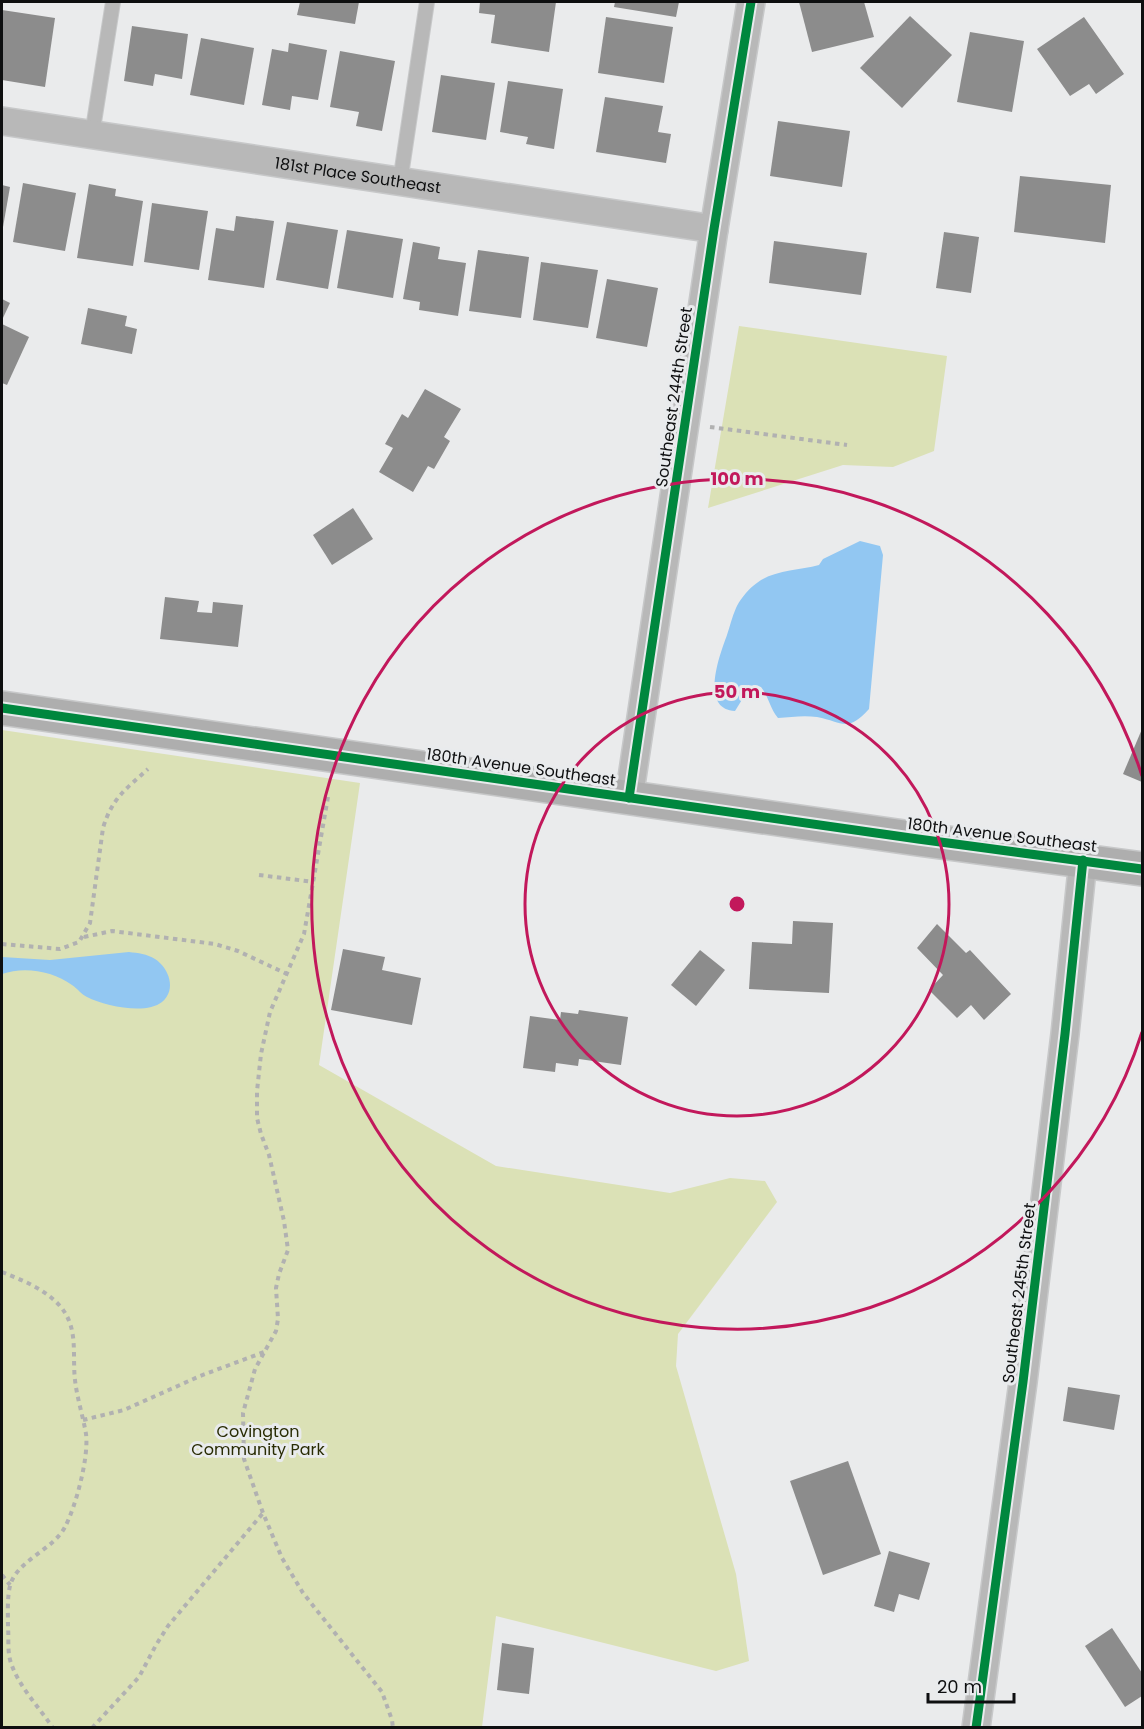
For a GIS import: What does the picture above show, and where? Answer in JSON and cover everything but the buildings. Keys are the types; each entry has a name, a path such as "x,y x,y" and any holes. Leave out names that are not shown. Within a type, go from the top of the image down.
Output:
{"street":[{"name":"Southeast 244th Street","path":"629,798 714,230 751,2"},
{"name":"181st Place Southeast","path":"2,121 714,230"},
{"name":"180th Avenue Southeast","path":"2,708 1143,869"},
{"name":"Southeast 245th Street","path":"976,1728 1024,1370 1064,1045 1083,860"}],"lane":[{"path":"92,135 113,2"},
{"path":"400,182 427,2"}],"path":[{"path":"686,424 847,445"},
{"path":"2,944 60,949 79,942 90,923 106,817 119,795 148,769"},
{"path":"328,797 304,934 270,1012 261,1054 257,1118 269,1155 288,1250 276,1288 278,1319 276,1331 255,1369 243,1413 244,1459 282,1558 303,1593 382,1692 393,1728"},
{"path":"259,875 314,882"},
{"path":"83,937 112,931 215,944 237,951 287,974"},
{"path":"2,1272 45,1293 60,1306 69,1321 74,1336 75,1381 86,1437 84,1464 73,1508 64,1529 47,1547 18,1570 10,1585 8,1620 10,1661 18,1679 54,1728"},
{"path":"83,1420 124,1410 200,1376 266,1352"},
{"path":"92,1728 139,1677 168,1626 263,1513"},
{"path":"2,1575 10,1585"}],"green space":[{"path":"739,326 947,356 934,451 893,467 843,465 708,508"},
{"name":"Covington Community Park","path":"2,730 360,783 319,1065 496,1166 670,1193 730,1178 765,1181 777,1202 678,1334 676,1366 736,1574 749,1661 716,1671 496,1616 482,1727 2,1728"}],"water":[{"path":"860,541 880,546 883,555 869,709 855,721 844,724 812,716 778,718 761,687 754,685 748,690 735,711 724,708 718,701 715,691 717,667 737,605 743,596 767,577 819,565 823,559"},
{"path":"129,952 152,957 167,973 170,985 167,997 155,1006 136,1009 114,1006 87,997 64,980 38,971 20,970 2,974 2,957 50,960"}],"cycle path":[{"path":"629,798 714,229 751,2"},
{"path":"2,708 1142,869"},
{"path":"976,1728 1023,1382 1065,1034 1083,860"}]}
